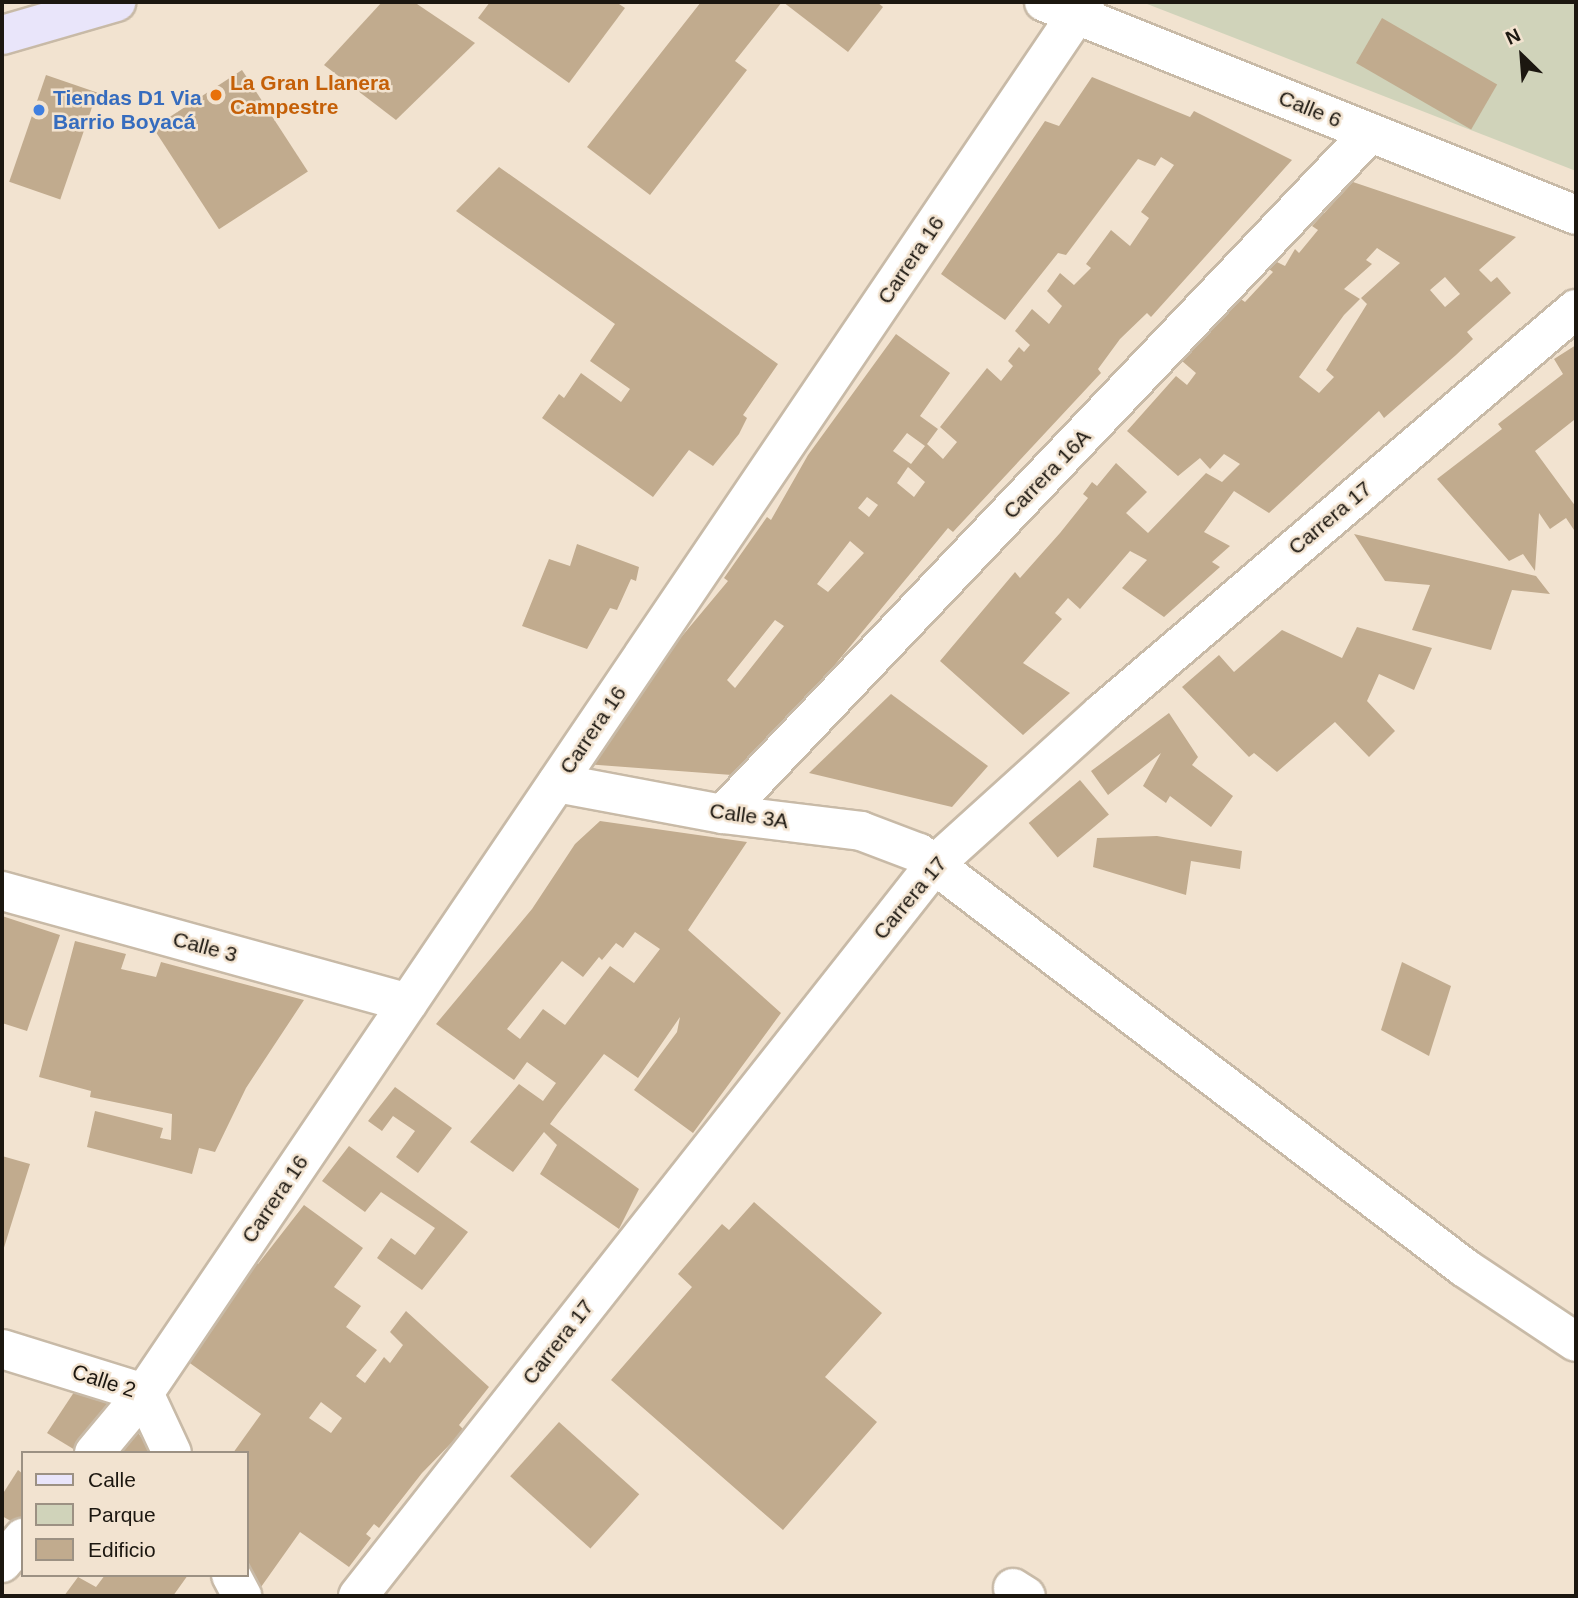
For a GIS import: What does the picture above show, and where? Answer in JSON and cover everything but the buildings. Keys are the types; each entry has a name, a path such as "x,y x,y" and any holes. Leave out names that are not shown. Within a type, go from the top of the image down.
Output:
{"main road":[{"path":"2,35 116,2"}],"street":[{"name":"Calle 6","path":"1068,6 1370,133 1576,215"},
{"name":"Carrera 16","path":"96,1451 144,1393 557,783 1068,6"},
{"name":"Carrera 16A","path":"723,814 1370,133"},
{"name":"Carrera 17","path":"358,1596 935,864 1102,713 1576,309"},
{"name":"Calle 3A","path":"557,783 723,814 861,831 919,853 1465,1268 1576,1342"},
{"name":"Calle 3","path":"2,891 408,1003"},
{"name":"Calle 2","path":"2,1349 144,1393 171,1451"},
{"path":"2,1563 21,1540"},
{"path":"232,1577 242,1596"}],"green space":[{"path":"1142,2 1576,2 1576,171"}],"place":[{"name":"La Gran Llanera Campestre","path":"216,95"},
{"name":"Tiendas D1 Via Barrio Boyacá","path":"39,110"}]}
